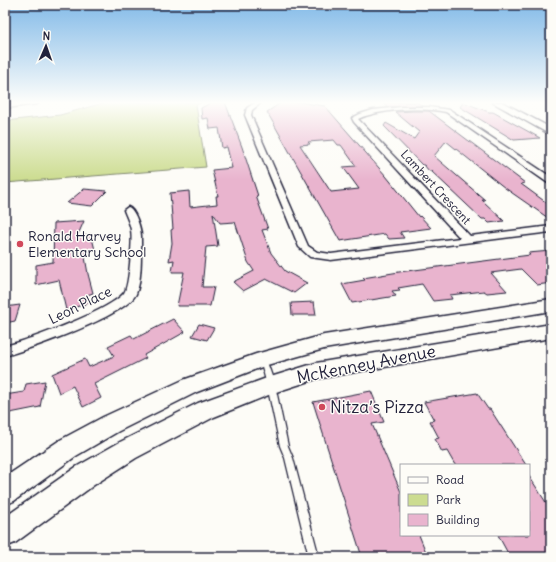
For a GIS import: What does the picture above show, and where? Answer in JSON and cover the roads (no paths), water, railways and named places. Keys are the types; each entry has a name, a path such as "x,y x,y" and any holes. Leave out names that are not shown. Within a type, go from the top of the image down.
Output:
{"main road":[{"name":"McKenney Avenue","path":"5,492 68,448 118,420 190,386 263,359 324,342 551,306"},
{"name":"McKenney Avenue","path":"5,533 86,476 128,450 206,410 271,385 316,371 551,331"}],"street":[{"name":"Lambert Crescent","path":"254,128 304,247 310,253 321,257 331,257 551,229"},
{"name":"Lambert Crescent","path":"363,128 468,240"},
{"name":"Lambert Crescent","path":"473,128 551,181"},
{"name":"Leon Place","path":"5,351 34,343 111,308 127,298 133,286 136,230 128,210"}],"lane":[{"path":"263,359 271,385 284,446 313,553 312,557"}],"place":[{"name":"Ronald Harvey Elementary School","path":"20,244"},
{"name":"Nitza’s Pizza","path":"322,407"}]}
